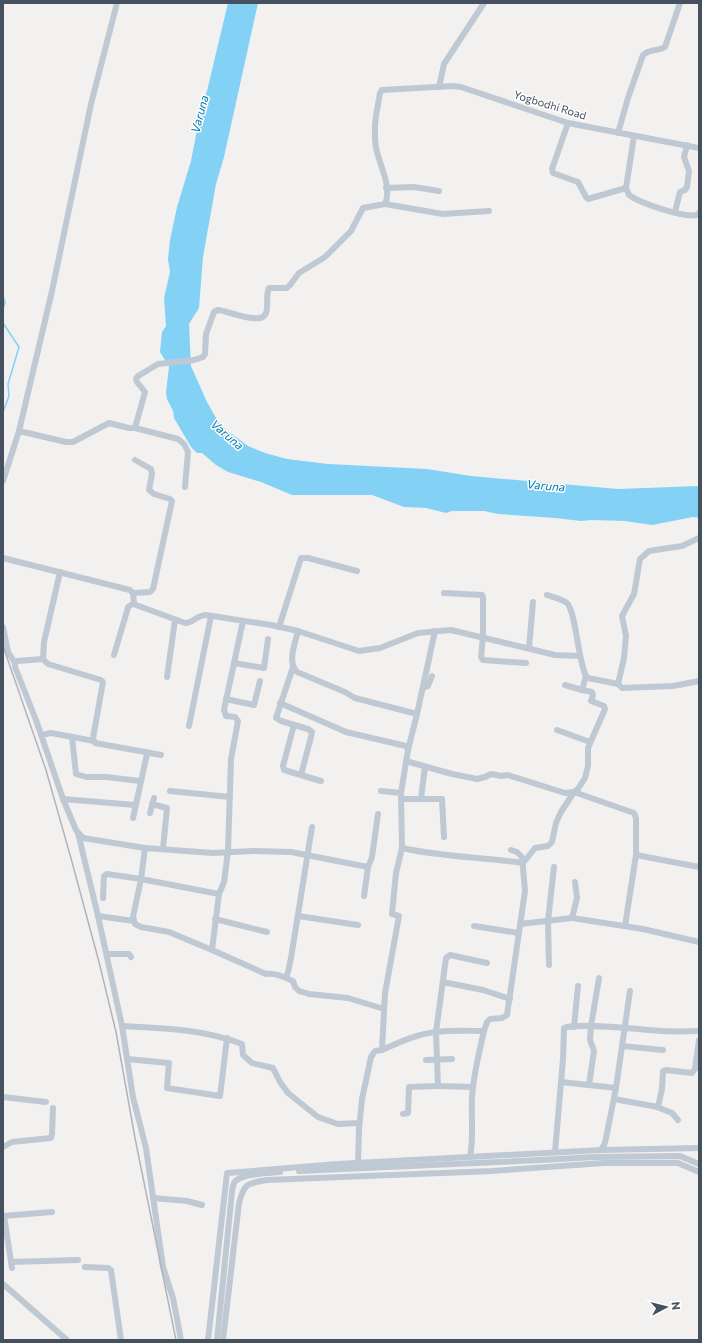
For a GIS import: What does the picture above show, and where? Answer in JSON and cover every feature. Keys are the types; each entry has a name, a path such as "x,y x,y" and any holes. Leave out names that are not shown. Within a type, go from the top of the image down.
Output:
{"street":[{"path":"3,481 19,431 52,292 90,104 117,3"},
{"path":"439,87 444,64 484,3"},
{"path":"618,133 643,55 665,47 680,3"},
{"name":"Yogbodhi Road","path":"385,204 386,188 377,151 375,133 380,93 382,90 386,89 453,86 461,87 568,123 699,148"},
{"path":"568,123 552,169 553,174 578,182 588,199 626,188"},
{"path":"634,136 626,188 627,192 632,197 663,209 694,216 699,213"},
{"path":"675,212 679,194 687,187 689,171 684,160 687,145"},
{"path":"386,188 414,187 440,191"},
{"path":"135,428 145,392 137,382 136,379 138,376 155,365 194,360 203,357 205,354 206,334 214,312 218,310 250,318 264,318 266,314 267,292 269,288 286,288 299,273 325,257 348,235 363,208 385,204 443,214 489,211"},
{"path":"19,431 66,442 77,440 109,423 178,439 184,444 188,452 185,486"},
{"path":"3,558 133,592 150,592 153,589 172,501 151,492 151,469 135,460"},
{"path":"618,684 624,658 626,636 622,616 634,594 640,559 649,551 682,546 699,538"},
{"path":"279,627 301,558 308,558 357,571"},
{"path":"60,572 44,642 43,659 48,664 101,680 103,682 93,738 94,741"},
{"path":"133,592 134,603"},
{"path":"444,593 482,595 483,637 481,657 484,661 526,663"},
{"path":"547,595 568,604 586,676 582,690"},
{"path":"530,648 533,602"},
{"path":"134,603 185,623 189,623 202,615 211,616 298,631 359,650 380,648 418,633 451,630 555,655 580,656"},
{"path":"114,655 128,608 134,603"},
{"path":"189,726 211,616"},
{"path":"167,677 175,620"},
{"path":"212,950 219,894 224,882 228,851 231,759 238,721 236,718 224,714 243,621"},
{"path":"3,627 8,652 15,663 15,667 63,799 78,833 107,954 122,1026 134,1097 146,1148 163,1267 173,1298 181,1340"},
{"path":"298,631 292,659 293,667 280,703 277,719 310,730 312,734 301,775"},
{"path":"382,1050 385,993 399,916 392,914 396,873 402,848 401,796 408,750 435,631"},
{"path":"234,663 264,668 268,639"},
{"path":"15,663 17,661 43,659"},
{"path":"293,667 298,672 345,692 355,698 417,714"},
{"path":"423,688 428,686 432,676"},
{"path":"586,676 588,678 618,684 622,688 673,686 699,681"},
{"path":"226,699 254,705 260,681"},
{"path":"523,863 535,848 548,846 552,842 560,812 585,778 588,766 587,751 605,708 592,702 592,692 564,685"},
{"path":"280,703 346,732 406,746 408,750"},
{"path":"294,725 283,768 285,771 321,781"},
{"path":"557,730 590,742"},
{"path":"41,735 51,733 94,741 97,744 161,755"},
{"path":"72,737 76,774 86,777 106,777 140,781"},
{"path":"133,818 140,781 147,756 144,752"},
{"path":"406,762 477,779 490,774 500,776 508,775 561,792 574,792 634,813 636,818 636,855 625,926"},
{"path":"421,798 425,767"},
{"path":"170,791 230,797"},
{"path":"381,791 401,796 442,799 444,837"},
{"path":"150,813 154,798"},
{"path":"63,799 135,805"},
{"path":"152,804 167,808 162,849"},
{"path":"364,896 368,867 372,857 378,814"},
{"path":"286,977 290,968 312,827"},
{"path":"78,833 83,838 87,839 144,848 213,853 228,851 298,853 368,867"},
{"path":"134,921 141,879 144,848"},
{"path":"402,848 415,851 490,858 523,863"},
{"path":"470,1157 473,1136 471,1105 473,1087 484,1031 487,1022 490,1019 502,1018 508,1013 525,891 522,857 520,854 511,850"},
{"path":"636,855 699,868"},
{"path":"549,965 548,921 554,867"},
{"path":"103,898 104,876 107,874 179,885 219,894"},
{"path":"572,918 577,898 576,882"},
{"path":"98,916 134,921 141,927 169,932 266,974 271,972 286,977 293,981 295,987 300,991 309,994 348,998 384,1009"},
{"path":"298,916 358,925"},
{"path":"520,924 572,918 625,926 699,942"},
{"path":"215,919 267,932"},
{"path":"474,926 519,934"},
{"path":"107,954 129,954 131,957"},
{"path":"438,1086 436,1032 442,982 447,956 453,955 487,963"},
{"path":"589,1085 594,1051 590,1040 591,1026 599,978"},
{"path":"442,982 483,990 510,999"},
{"path":"574,1027 578,986"},
{"path":"601,1150 605,1143 616,1088 630,992"},
{"path":"122,1026 169,1028 227,1038 242,1044 243,1055 252,1063 273,1068 284,1088 318,1117 341,1124 359,1123"},
{"path":"555,1152 563,1059 563,1030 566,1027 591,1026 664,1031 699,1031"},
{"path":"358,1163 359,1123 362,1099 369,1071 370,1059 375,1051 382,1050 403,1040 422,1034 436,1032 484,1031"},
{"path":"127,1059 169,1063 167,1088 220,1096 227,1038"},
{"path":"657,1107 659,1106 664,1071 692,1073 695,1069 699,1040"},
{"path":"622,1046 663,1050"},
{"path":"426,1060 452,1059"},
{"path":"561,1082 616,1088"},
{"path":"403,1114 408,1113 409,1087 473,1087"},
{"path":"3,1097 46,1102"},
{"path":"614,1098 657,1107 672,1114 678,1120"},
{"path":"3,1147 12,1142 51,1138 53,1108"},
{"path":"208,1340 227,1173 358,1163 555,1152 699,1148"},
{"path":"216,1340 232,1192 234,1183 242,1178 291,1171 595,1157 680,1156 697,1163 692,1169"},
{"path":"223,1340 239,1203 243,1189 248,1184 267,1180 492,1171 604,1163 678,1163 699,1172"},
{"path":"153,1198 187,1201 202,1205"},
{"path":"52,1212 4,1216 12,1265 78,1260"},
{"path":"85,1267 108,1268 111,1270 121,1340"},
{"path":"3,1284 67,1340"}],"water":[{"name":"Varuna","path":"228,3 258,3 224,157 216,184 203,257 199,308 189,324 191,366 207,402 220,425 248,446 265,453 287,459 328,464 427,469 471,476 618,489 699,486 699,518 693,517 652,525 625,521 581,521 498,514 484,511 452,511 446,513 426,508 404,507 372,495 292,495 261,482 228,472 216,465 202,453 197,453 191,447 174,418 173,411 167,399 166,392 169,367 160,352 162,332 166,326 164,298 170,272 168,259 170,240 177,207 191,161 202,104 207,91"}],"waterway":[{"path":"3,295 5,303 3,309"},
{"path":"3,323 19,347 8,384 9,396 3,412"}],"railway":[{"path":"3,646 46,770 99,962 116,1032 135,1138 176,1340"}]}
